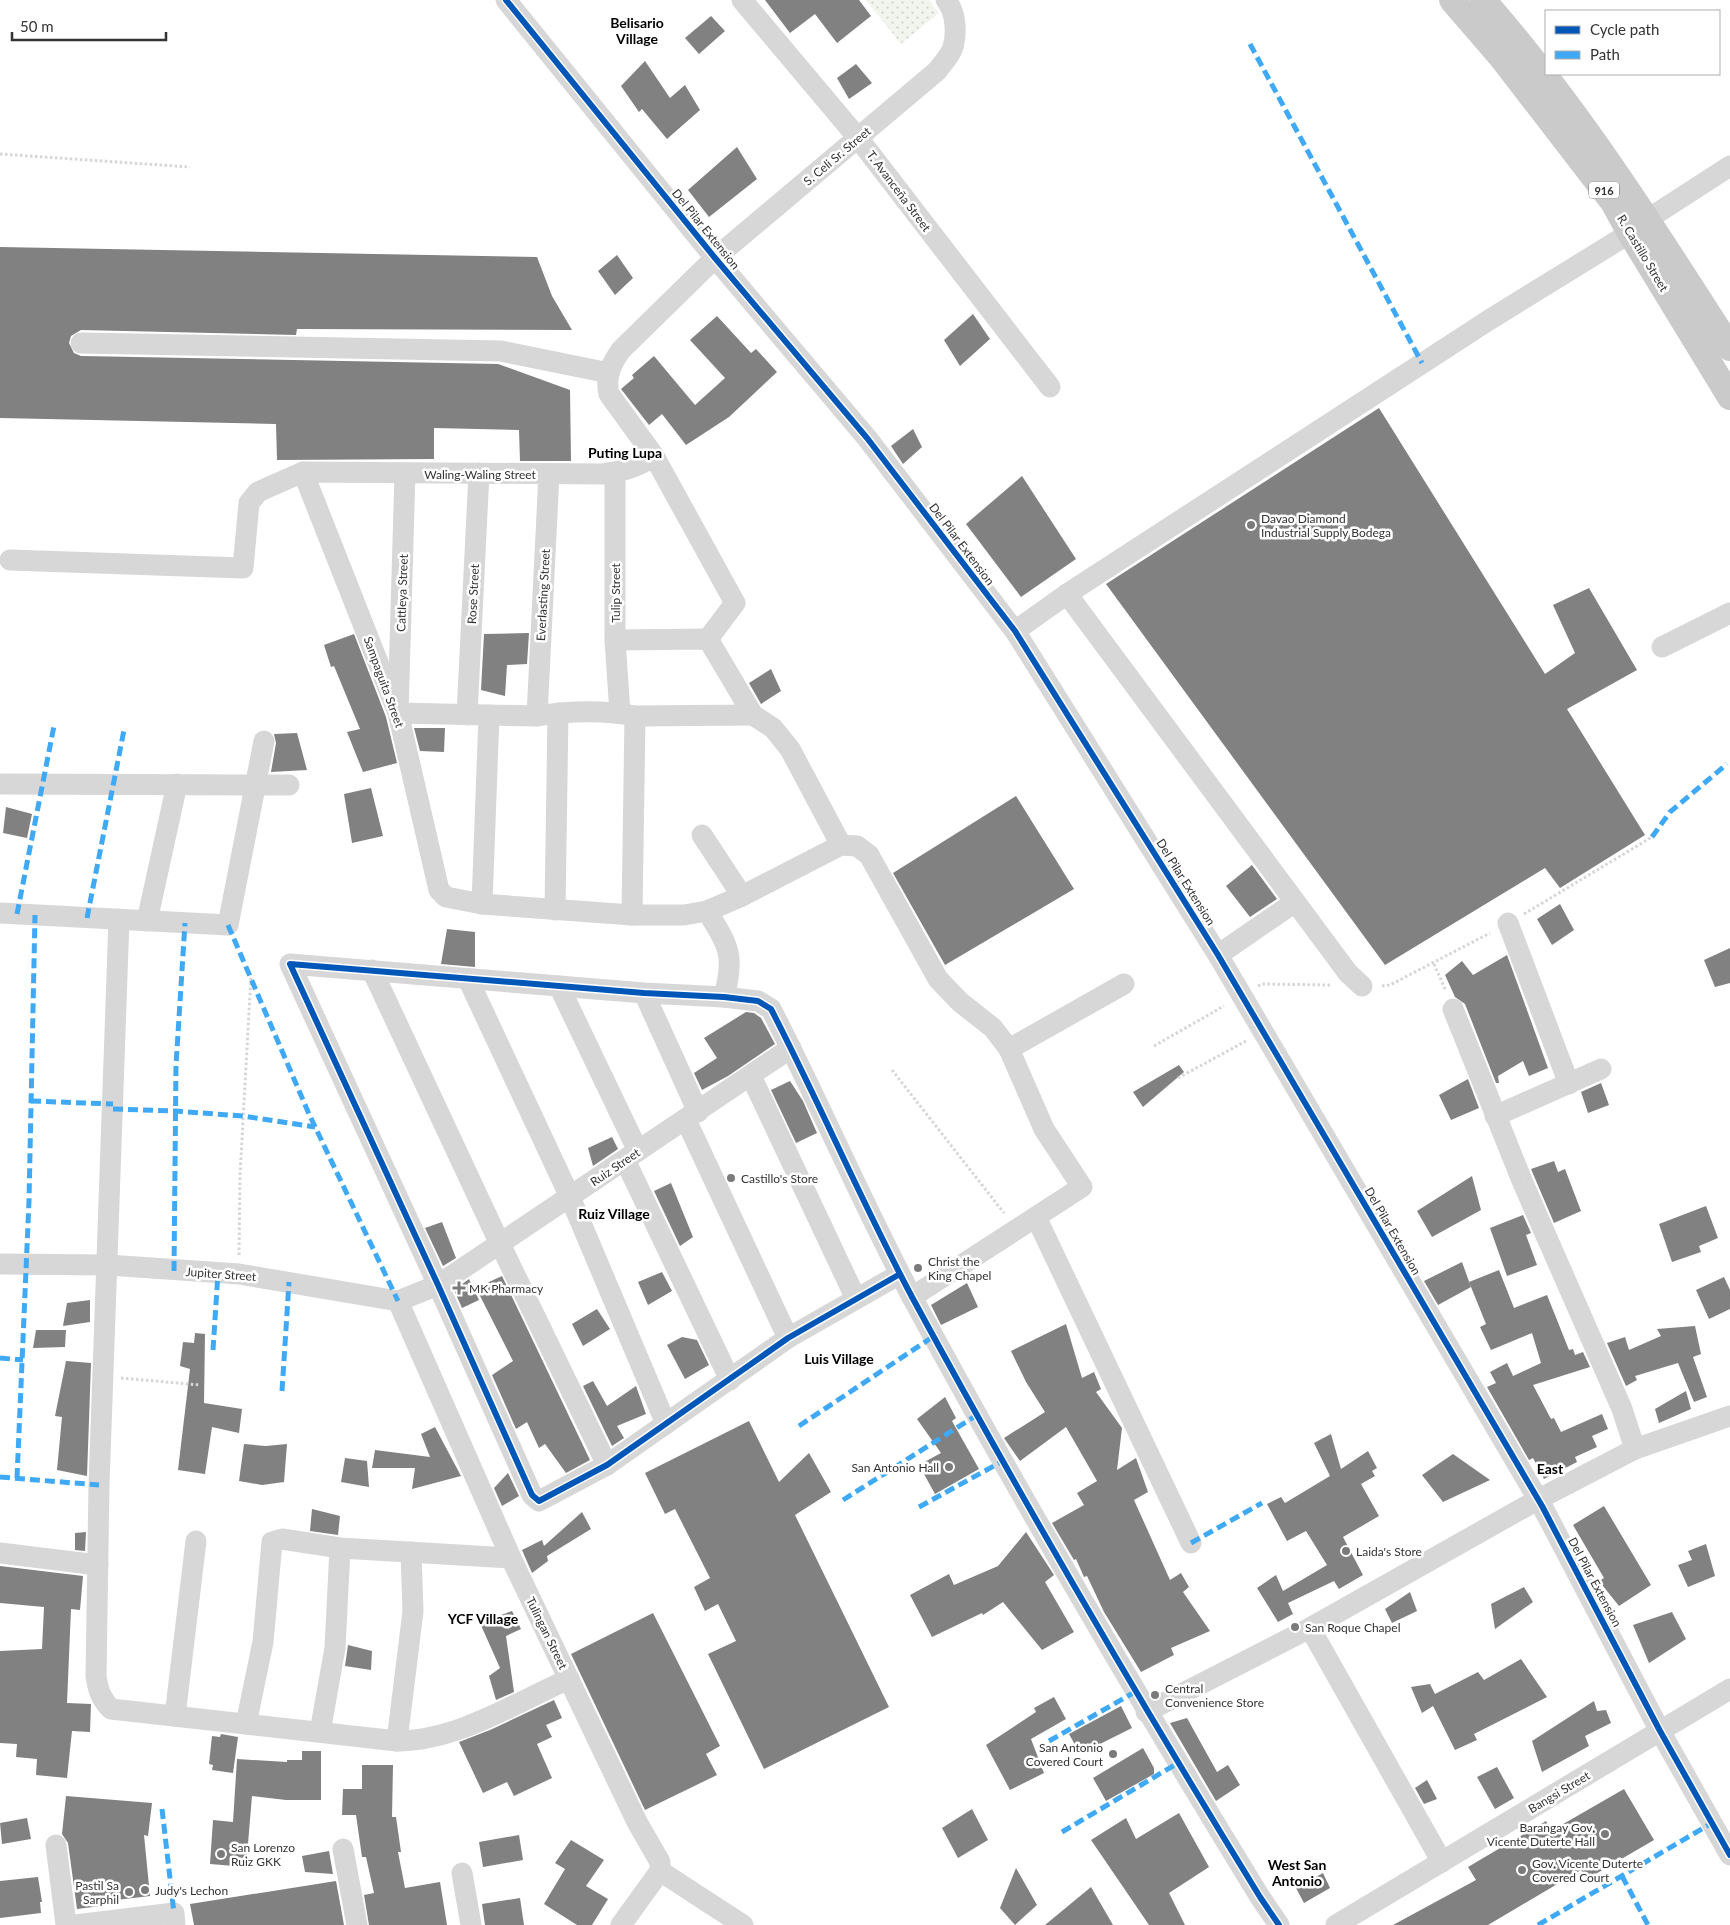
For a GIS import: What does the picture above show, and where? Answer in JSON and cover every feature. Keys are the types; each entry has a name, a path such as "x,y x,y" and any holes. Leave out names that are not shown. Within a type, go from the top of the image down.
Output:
{"main road":[{"name":"R. Castillo Street","path":"1452,0 1502,58 1613,202 1639,226 1730,397"},
{"name":"R. Castillo Street","path":"1483,0 1522,44 1639,226 1730,348"}],"street":[{"name":"Del Pilar Extension","path":"506,0 715,258 867,438 1015,632 1218,955 1263,1031 1537,1500 1660,1731 1730,1855"},
{"name":"T. Avanceña Street","path":"742,0 858,138 1050,387"},
{"name":"S. Celi Sr. Street","path":"609,373 613,362 621,350 715,258 937,71 953,48 955,26 952,7 946,0"},
{"path":"1015,632 1067,594 1730,166"},
{"path":"82,344 501,351 609,373 607,386 615,405 654,456 735,603 708,639"},
{"name":"Waling-Waling Street","path":"303,472 615,473 640,465 654,456"},
{"path":"10,560 242,568 250,503 258,492 303,472"},
{"name":"Sampaguita Street","path":"303,472 398,713 439,890 446,897 482,904"},
{"name":"Cattleya Street","path":"398,713 405,473"},
{"name":"Rose Street","path":"467,715 479,473"},
{"name":"Tulip Street","path":"615,473 615,640 627,714 632,915"},
{"name":"Everlasting Street","path":"537,716 549,474"},
{"path":"1067,594 1348,974 1362,986"},
{"path":"1662,647 1730,613"},
{"path":"615,640 708,639"},
{"path":"708,639 753,714 773,728 790,749 841,845"},
{"path":"398,713 537,716 558,713 753,714"},
{"path":"555,910 558,713"},
{"path":"489,715 482,904 632,915 684,914 706,911 742,896 841,845 857,846 868,855 938,979 960,1002 993,1028 1009,1049 1044,1129 1082,1187 912,1297"},
{"path":"0,913 228,925 264,740"},
{"path":"0,784 289,785"},
{"path":"147,921 177,784"},
{"path":"702,835 742,896"},
{"path":"1218,955 1295,902"},
{"path":"706,911 723,938 730,959 731,972 724,997"},
{"path":"119,919 98,1565 96,1676 98,1690 104,1702 111,1709 397,1741 421,1741 450,1733 569,1678"},
{"path":"1508,923 1569,1084"},
{"path":"900,1274 788,1338 608,1465 539,1501 532,1495 438,1285 290,964 644,993 724,997 758,1001 771,1009 912,1297 1146,1712 1279,1925"},
{"path":"372,970 500,1244 608,1465"},
{"path":"468,978 570,1197 666,1424"},
{"path":"1009,1049 1124,984"},
{"path":"559,986 730,1380"},
{"path":"644,993 692,1116 788,1338"},
{"path":"1453,1008 1495,1116 1622,1409 1635,1449"},
{"name":"Ruiz Street","path":"438,1285 791,1048"},
{"path":"1495,1116 1601,1069"},
{"path":"750,1076 856,1299"},
{"path":"1036,1217 1191,1543"},
{"name":"Jupiter Street","path":"0,1264 108,1265 239,1274 398,1301"},
{"path":"398,1301 438,1285"},
{"name":"Tulingan Street","path":"398,1301 511,1558 637,1822 660,1862 660,1871"},
{"path":"1146,1712 1310,1628 1537,1500 1635,1449 1730,1416"},
{"path":"246,1724 264,1642 272,1542 282,1539 340,1548 511,1558"},
{"path":"175,1716 196,1541"},
{"path":"320,1732 335,1648 340,1548"},
{"path":"397,1741 414,1611 411,1552"},
{"path":"0,1553 98,1565"},
{"path":"1310,1628 1442,1862"},
{"name":"Bangsi Street","path":"1336,1925 1730,1690"},
{"path":"56,1844 66,1925"},
{"path":"343,1849 356,1925"},
{"path":"621,1925 660,1871 742,1925"},
{"path":"462,1873 472,1925"},
{"path":"75,1925 175,1919"}],"path":[{"path":"0,154 190,167"},
{"path":"1434,964 1453,1008"},
{"path":"239,1274 240,1175 251,976"},
{"path":"1154,1046 1262,984 1362,986"},
{"path":"1178,1078 1263,1031"},
{"path":"892,1070 1017,1229"},
{"path":"103,1377 200,1385"}],"shaded area":[{"path":"866,0 929,0 939,13 901,44"}],"building":[{"path":"765,0 859,0 871,16 837,43 815,14 790,33"},
{"path":"711,16 725,31 699,54 685,38"},
{"path":"645,61 670,98 685,85 700,110 667,139 642,109 639,112 621,86"},
{"path":"856,64 872,83 849,99 837,78"},
{"path":"737,147 757,179 709,217 688,190"},
{"path":"0,247 537,257 552,296 572,330 297,329 296,335 81,330 71,336 69,343 74,353 81,356 498,364 570,390 571,461 520,461 519,430 434,428 434,459 277,460 276,424 0,418"},
{"path":"617,255 633,278 615,295 598,271"},
{"path":"973,314 990,339 960,366 944,340"},
{"path":"717,316 751,353 756,349 777,372 729,417 686,445 662,414 649,425 621,389 634,378 632,375 654,356 695,405 725,378 690,340"},
{"path":"1379,408 1545,674 1575,653 1553,605 1589,588 1637,670 1567,709 1645,835 1560,888 1545,868 1385,965 1106,584"},
{"path":"913,429 922,447 903,464 891,446"},
{"path":"1022,476 1076,559 1021,597 966,524"},
{"path":"529,633 527,664 507,665 505,696 481,690 484,634"},
{"path":"354,634 386,717 397,763 363,772 347,732 360,729 334,666 331,667 324,645"},
{"path":"771,669 781,691 761,704 749,683"},
{"path":"414,728 445,728 444,752 420,751"},
{"path":"297,733 307,770 271,772 276,743 274,734"},
{"path":"371,788 383,836 352,843 344,794"},
{"path":"1016,796 1074,889 945,965 893,873"},
{"path":"6,807 32,814 27,838 3,833"},
{"path":"1252,865 1277,899 1250,917 1226,886"},
{"path":"1560,904 1574,930 1552,945 1537,919"},
{"path":"447,929 475,932 475,967 441,964"},
{"path":"1730,948 1730,983 1715,987 1704,960"},
{"path":"1507,955 1548,1068 1529,1076 1523,1061 1498,1076 1499,1083 1496,1083 1465,1004 1455,997 1445,975 1462,961 1473,975"},
{"path":"746,1012 754,1013 761,1018 775,1044 728,1076 702,1090 694,1073 717,1058 704,1038"},
{"path":"1179,1065 1184,1072 1143,1107 1133,1092"},
{"path":"1468,1079 1479,1108 1451,1120 1439,1095"},
{"path":"790,1081 803,1101 817,1133 796,1143 771,1090"},
{"path":"1601,1083 1609,1105 1588,1113 1581,1092"},
{"path":"612,1137 618,1149 593,1166 588,1148"},
{"path":"1554,1161 1558,1172 1565,1169 1581,1211 1554,1223 1531,1169"},
{"path":"1472,1176 1481,1210 1432,1237 1417,1211"},
{"path":"671,1183 693,1237 680,1246 654,1191"},
{"path":"1706,1206 1718,1238 1699,1246 1701,1252 1672,1262 1659,1224"},
{"path":"1523,1215 1531,1233 1526,1235 1537,1265 1507,1276 1490,1228"},
{"path":"442,1222 456,1258 443,1266 425,1228"},
{"path":"1462,1262 1471,1287 1438,1305 1424,1281"},
{"path":"1499,1270 1514,1308 1547,1295 1569,1350 1573,1349 1575,1355 1583,1352 1590,1367 1533,1385 1551,1419 1554,1418 1561,1432 1602,1414 1608,1429 1592,1436 1597,1447 1575,1457 1577,1462 1544,1479 1533,1458 1529,1460 1487,1387 1496,1383 1490,1372 1507,1363 1513,1376 1541,1363 1532,1333 1491,1350 1480,1327 1486,1324 1469,1282"},
{"path":"662,1272 672,1291 648,1305 638,1282"},
{"path":"502,1276 590,1460 566,1473 545,1444 539,1448 527,1422 516,1429 492,1375 513,1361 476,1288"},
{"path":"1724,1277 1730,1290 1730,1309 1709,1319 1696,1290"},
{"path":"469,1279 479,1300 462,1308 454,1290"},
{"path":"967,1283 978,1307 941,1325 931,1305"},
{"path":"90,1300 90,1322 63,1326 67,1303"},
{"path":"597,1309 610,1329 583,1346 572,1324"},
{"path":"1066,1324 1082,1378 1094,1372 1101,1389 1096,1392 1122,1428 1117,1470 1136,1458 1148,1492 1134,1500 1170,1580 1181,1573 1189,1587 1183,1592 1210,1631 1171,1648 1174,1655 1141,1672 1104,1612 1087,1576 1084,1577 1076,1559 1074,1560 1052,1523 1084,1505 1077,1493 1097,1481 1066,1427 1020,1461 1004,1438 1045,1412 1026,1382 1011,1351"},
{"path":"1695,1326 1701,1354 1693,1357 1707,1397 1694,1402 1678,1363 1635,1376 1637,1380 1626,1386 1607,1343 1625,1337 1629,1350 1661,1336 1657,1329"},
{"path":"36,1330 66,1330 65,1347 33,1348"},
{"path":"195,1333 205,1334 204,1403 242,1409 239,1433 212,1427 205,1474 178,1470 190,1369 180,1366 183,1342 194,1343"},
{"path":"682,1337 697,1340 709,1365 685,1379 667,1345"},
{"path":"66,1361 91,1363 87,1476 57,1470 62,1417 55,1416"},
{"path":"593,1381 607,1406 636,1386 646,1414 617,1426 624,1438 612,1446 583,1386"},
{"path":"1686,1391 1691,1409 1659,1423 1655,1409"},
{"path":"945,1397 956,1418 952,1421 979,1469 935,1494 919,1465 941,1453 917,1419"},
{"path":"749,1421 779,1482 809,1453 831,1492 795,1515 889,1707 764,1769 708,1654 736,1641 718,1604 705,1611 694,1587 710,1578 675,1509 665,1514 645,1473"},
{"path":"435,1427 461,1476 412,1489 415,1468 372,1468 375,1450 430,1457 421,1434"},
{"path":"1331,1434 1341,1469 1368,1451 1377,1468 1372,1471 1375,1476 1361,1484 1379,1516 1343,1537 1363,1575 1339,1589 1334,1581 1288,1603 1293,1614 1278,1622 1257,1588 1276,1575 1283,1591 1327,1565 1306,1531 1287,1541 1267,1504 1281,1497 1285,1503 1330,1476 1314,1443"},
{"path":"244,1444 266,1446 287,1444 284,1482 262,1485 239,1481"},
{"path":"1453,1454 1490,1480 1443,1502 1422,1475"},
{"path":"345,1458 367,1461 369,1487 341,1482"},
{"path":"508,1473 519,1496 502,1506 494,1488"},
{"path":"1604,1506 1651,1585 1619,1606 1599,1581 1604,1578 1573,1525"},
{"path":"312,1509 340,1516 338,1535 310,1531"},
{"path":"582,1512 591,1529 547,1556 548,1561 532,1573 522,1550 542,1540 544,1546"},
{"path":"86,1532 85,1551 75,1550 75,1533"},
{"path":"1026,1532 1054,1575 1045,1582 1074,1632 1042,1650 1003,1602 983,1615 982,1613 932,1637 910,1595 949,1574 954,1585 998,1566"},
{"path":"1706,1544 1715,1576 1688,1587 1678,1565 1692,1560 1688,1551"},
{"path":"0,1566 83,1576 80,1610 71,1609 67,1703 91,1704 90,1732 72,1731 67,1778 36,1775 37,1759 16,1757 17,1744 0,1743 0,1651 42,1649 44,1607 0,1603"},
{"path":"1524,1587 1533,1602 1495,1629 1491,1604"},
{"path":"1410,1592 1417,1611 1392,1623 1385,1609"},
{"path":"512,1611 521,1629 506,1636 514,1692 496,1700 489,1676 500,1668 480,1623"},
{"path":"1672,1612 1686,1639 1649,1663 1633,1625"},
{"path":"653,1613 720,1746 706,1754 717,1775 645,1810 571,1654"},
{"path":"348,1645 372,1651 371,1670 345,1666"},
{"path":"1521,1659 1547,1697 1474,1734 1477,1740 1455,1750 1433,1706 1422,1713 1411,1687 1430,1684 1435,1694 1478,1672 1484,1680"},
{"path":"1054,1697 1066,1719 1031,1739 1044,1773 1010,1790 986,1745 1036,1712 1034,1708"},
{"path":"554,1700 562,1718 546,1725 552,1737 537,1744 552,1778 514,1796 507,1782 483,1793 459,1742 490,1730"},
{"path":"1594,1701 1597,1711 1606,1710 1611,1723 1585,1736 1589,1746 1542,1772 1532,1741"},
{"path":"1121,1706 1132,1728 1080,1754 1069,1734"},
{"path":"1187,1718 1217,1772 1228,1765 1240,1785 1216,1801 1170,1723"},
{"path":"221,1734 238,1737 233,1773 212,1770 213,1765 209,1764 212,1736 220,1737"},
{"path":"1143,1748 1154,1768 1154,1774 1106,1801 1093,1778"},
{"path":"302,1751 321,1751 321,1800 286,1800 252,1796 246,1867 210,1864 213,1820 233,1822 237,1759 287,1762 287,1760 302,1760"},
{"path":"362,1765 393,1765 392,1817 396,1817 401,1852 398,1852 405,1888 440,1882 447,1925 369,1925 364,1895 374,1893 366,1857 362,1857 356,1815 342,1815 343,1789 362,1789"},
{"path":"1497,1767 1514,1798 1495,1809 1477,1777"},
{"path":"1427,1780 1437,1799 1424,1804 1415,1788"},
{"path":"1624,1789 1654,1840 1587,1879 1581,1870 1488,1925 1393,1925 1476,1880 1468,1867 1546,1821 1551,1831"},
{"path":"66,1796 152,1803 148,1836 144,1835 150,1896 116,1900 116,1904 77,1909 68,1843 62,1834"},
{"path":"972,1809 988,1840 958,1858 942,1828"},
{"path":"1179,1813 1209,1867 1169,1893 1185,1925 1149,1925 1091,1840 1126,1818 1136,1839"},
{"path":"27,1818 31,1839 2,1844 0,1823"},
{"path":"519,1835 523,1860 483,1867 479,1842"},
{"path":"571,1840 604,1860 586,1886 608,1899 592,1925 577,1925 544,1904 565,1869 555,1863"},
{"path":"329,1851 333,1874 305,1872 302,1856"},
{"path":"1016,1868 1037,1905 1015,1925 1000,1908"},
{"path":"1323,1873 1330,1888 1304,1903 1296,1888"},
{"path":"38,1877 42,1902 40,1902 41,1913 0,1918 0,1881"},
{"path":"336,1881 344,1925 194,1925 190,1904"},
{"path":"1091,1887 1113,1925 1045,1925"},
{"path":"520,1898 524,1925 485,1925 482,1904"}],"marked path":[{"path":"1250,44 1422,363"},
{"path":"17,914 54,726"},
{"path":"87,918 124,730"},
{"path":"1652,837 1670,812 1727,764"},
{"path":"17,1478 29,1201 35,915"},
{"path":"174,1271 176,1065 185,923"},
{"path":"228,925 309,1114 398,1301"},
{"path":"31,1101 113,1104"},
{"path":"113,1109 243,1116 315,1127"},
{"path":"213,1350 218,1273"},
{"path":"282,1391 289,1282"},
{"path":"799,1426 934,1336"},
{"path":"0,1358 23,1360"},
{"path":"843,1500 977,1415"},
{"path":"919,1507 1003,1461"},
{"path":"0,1477 99,1485"},
{"path":"1191,1543 1262,1503"},
{"path":"1049,1741 1135,1692"},
{"path":"1062,1832 1178,1763"},
{"path":"162,1809 174,1913"},
{"path":"1538,1925 1712,1823"},
{"path":"1622,1876 1648,1925"}],"cycle path":[{"path":"506,0 715,258 867,438 1015,631 1218,955 1542,1506 1660,1731 1730,1855"},
{"path":"900,1274 788,1338 607,1465 539,1501 532,1495 438,1285 290,964 644,993 724,997 758,1001 771,1009 894,1262 954,1373 1039,1524 1170,1749 1279,1925"}],"place":[{"name":"Davao Diamond Industrial Supply Bodega","path":"1251,525"},
{"name":"Castillo's Store","path":"731,1178"},
{"name":"Christ the King Chapel","path":"918,1268"},
{"name":"MK Pharmacy","path":"459,1288"},
{"name":"San Antonio Hall","path":"949,1467"},
{"name":"Laida's Store","path":"1346,1551"},
{"name":"San Roque Chapel","path":"1295,1627"},
{"name":"Central Convenience Store","path":"1155,1695"},
{"name":"San Antonio Covered Court","path":"1113,1754"},
{"name":"Barangay Gov. Vicente Duterte Hall","path":"1605,1834"},
{"name":"San Lorenzo Ruiz GKK","path":"221,1854"},
{"name":"Gov. Vicente Duterte Covered Court","path":"1522,1870"},
{"name":"Judy's Lechon","path":"145,1890"},
{"name":"Pastil Sa Sarphil","path":"129,1892"}],"district":[{"name":"Belisario Village","path":"637,30"},
{"name":"Puting Lupa","path":"625,452"},
{"name":"Ruiz Village","path":"614,1213"},
{"name":"Luis Village","path":"839,1358"},
{"name":"East","path":"1550,1468"},
{"name":"YCF Village","path":"483,1618"},
{"name":"West San Antonio","path":"1297,1872"}]}
